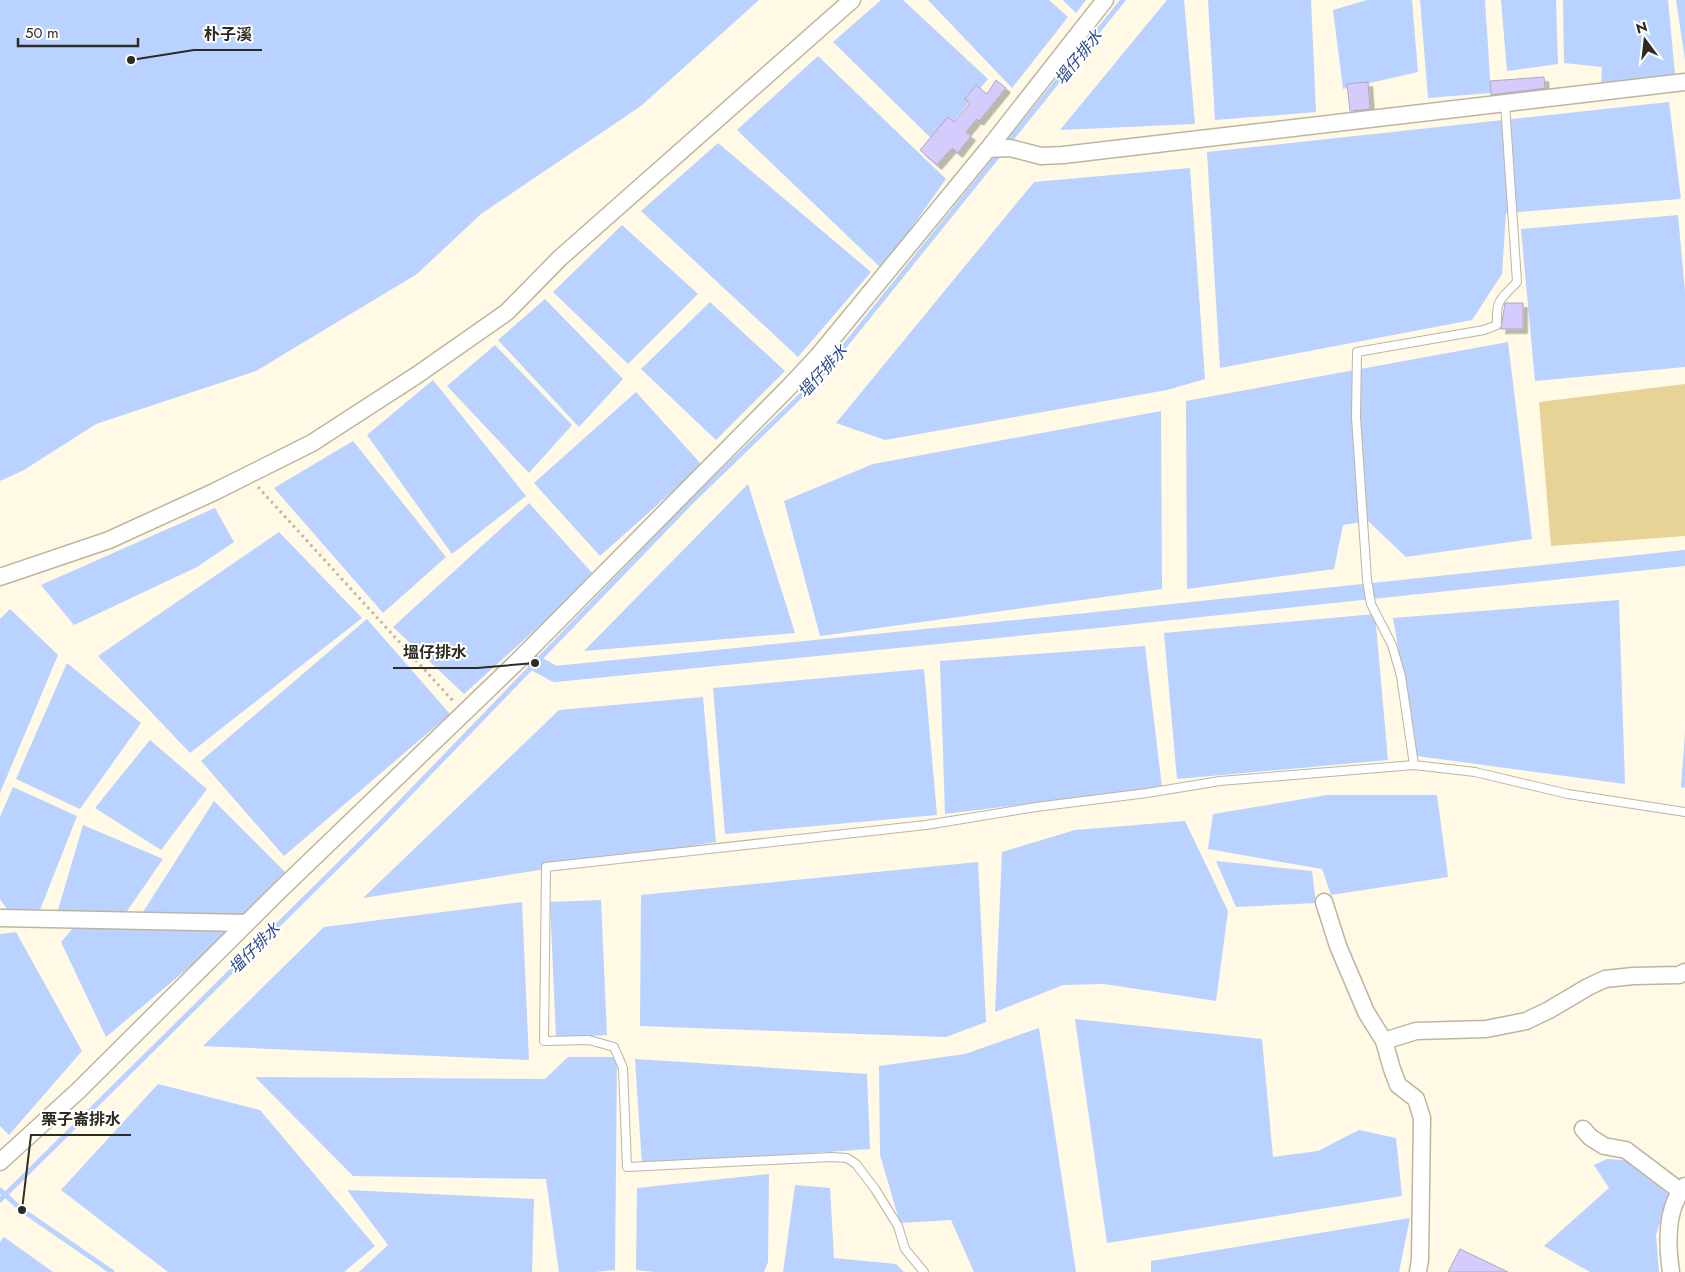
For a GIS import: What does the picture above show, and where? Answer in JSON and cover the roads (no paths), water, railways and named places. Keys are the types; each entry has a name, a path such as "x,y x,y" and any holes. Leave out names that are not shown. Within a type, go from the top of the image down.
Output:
{"street":[{"path":"0,577 109,540 248,476 312,443 417,375 507,312 560,258 852,0"},
{"path":"2,1156 78,1091 247,923 523,656 789,387 818,356 988,149 1105,0"},
{"path":"988,149 1010,148 1041,156 1063,155 1685,82"},
{"path":"1324,902 1338,946 1366,1012 1384,1041 1398,1085 1416,1100 1422,1118 1420,1259 1418,1272"},
{"path":"0,918 247,923"},
{"path":"1384,1041 1416,1031 1486,1029 1526,1021 1605,979 1685,972"},
{"path":"1583,1129 1590,1137 1604,1146 1626,1150 1683,1189 1670,1218 1669,1260 1671,1272"}],"lane":[{"path":"1414,765 1401,676 1392,645 1371,604 1367,580 1356,417 1357,352 1484,330 1497,325 1496,306 1501,298 1517,282 1505,104"},
{"path":"924,1272 904,1249 898,1226 875,1190 856,1164 847,1158 830,1157 627,1167 624,1068 614,1046 589,1040 544,1042 546,867 926,825 1036,807 1147,793 1220,781 1414,765 1475,772 1568,794 1685,812"}],"water":[{"path":"0,0 759,0 641,106 481,214 417,274 256,371 96,424 24,470 0,481"},
{"path":"881,0 903,0 988,79 936,143 833,42"},
{"path":"928,0 1049,0 1068,17 1012,88"},
{"path":"1063,0 1086,0 1076,13"},
{"path":"1167,0 1184,0 1195,124 1060,130"},
{"path":"1208,0 1311,0 1316,112 1215,120"},
{"path":"1367,0 1412,0 1418,72 1343,89 1333,10"},
{"path":"1420,0 1485,0 1491,93 1428,98"},
{"path":"1501,0 1556,0 1558,64 1507,71"},
{"path":"1563,0 1668,0 1675,74 1601,84 1602,67 1564,63"},
{"path":"1676,0 1685,0 1685,60"},
{"path":"818,56 946,179 882,269 737,130"},
{"path":"1669,102 1681,199 1506,213 1502,274 1472,320 1220,368 1207,152"},
{"path":"718,143 871,272 798,357 641,211"},
{"path":"1190,168 1205,379 1167,390 885,440 836,423 1034,182"},
{"path":"1678,215 1685,291 1685,367 1535,381 1521,229"},
{"path":"622,225 698,294 628,364 553,292"},
{"path":"545,299 623,379 579,427 498,340"},
{"path":"710,302 785,371 716,440 641,369"},
{"path":"1508,342 1532,539 1406,557 1368,521 1343,525 1334,569 1187,589 1186,401"},
{"path":"495,345 572,425 529,473 447,386"},
{"path":"433,380 526,496 452,554 367,435"},
{"path":"636,392 702,465 600,556 534,483"},
{"path":"1161,411 1162,589 820,636 784,501 873,464"},
{"path":"353,441 446,557 383,613 274,488"},
{"path":"748,484 795,633 584,651"},
{"path":"529,503 595,576 464,694 393,627"},
{"path":"215,508 234,542 197,567 74,625 41,585"},
{"path":"279,532 362,618 190,753 98,656"},
{"path":"1619,600 1625,784 1417,756 1393,618"},
{"path":"10,609 58,655 0,793 0,619"},
{"path":"1375,614 1388,760 1177,779 1164,633"},
{"path":"367,619 450,714 284,856 201,761"},
{"path":"1145,646 1162,787 945,814 940,661"},
{"path":"67,663 141,723 80,809 16,779"},
{"path":"924,669 937,815 725,834 713,688"},
{"path":"703,697 716,842 363,898 559,710"},
{"path":"1685,733 1685,788 1681,787"},
{"path":"150,740 207,789 161,850 95,808"},
{"path":"13,787 77,816 40,910 7,909 0,899 0,817"},
{"path":"1327,795 1437,795 1448,877 1331,895 1322,869 1208,849 1213,814"},
{"path":"214,801 287,874 244,915 143,912"},
{"path":"1185,821 1228,911 1216,1001 1104,984 1063,985 995,1012 1002,852 1075,830"},
{"path":"83,825 163,859 125,914 58,910"},
{"path":"1216,861 1312,871 1316,903 1236,907"},
{"path":"978,862 986,1022 946,1037 640,1026 641,895"},
{"path":"601,900 607,1035 556,1038 550,902"},
{"path":"522,902 529,1060 203,1046 324,927"},
{"path":"73,928 229,929 230,933 106,1037 61,942"},
{"path":"16,932 82,1051 9,1135 0,1126 0,934"},
{"path":"1075,1019 1262,1039 1273,1157 1318,1151 1359,1130 1396,1138 1402,1196 1107,1243"},
{"path":"1039,1028 1076,1272 974,1272 951,1220 900,1223 880,1155 879,1066 965,1054"},
{"path":"568,1057 617,1057 615,1270 559,1272 546,1179 353,1176 255,1077 545,1079"},
{"path":"635,1059 867,1074 870,1149 642,1165"},
{"path":"158,1084 260,1110 375,1246 344,1272 168,1272 61,1190"},
{"path":"1607,1159 1625,1160 1669,1195 1656,1235 1659,1272 1590,1272 1544,1246 1609,1188 1594,1165"},
{"path":"769,1174 768,1262 764,1272 655,1272 636,1270 637,1188"},
{"path":"795,1185 830,1188 834,1258 896,1264 904,1272 783,1272"},
{"path":"347,1190 534,1199 532,1272 359,1272 388,1245"},
{"path":"1410,1218 1399,1272 1151,1272 1151,1261"},
{"path":"4,1237 53,1272 0,1272 0,1242"}],"waterway":[{"name":"塭仔排水","path":"1007,144 1123,0"},
{"name":"塭仔排水","path":"0,1200 380,824 691,502 818,379 1001,152"},
{"path":"535,663 555,674 1087,621 1685,558"},
{"path":"0,1190 22,1210 112,1272"}],"place":[{"name":"朴子溪","path":"131,60"},
{"name":"塭仔排水","path":"535,663"},
{"name":"栗子崙排水","path":"22,1210"}]}
